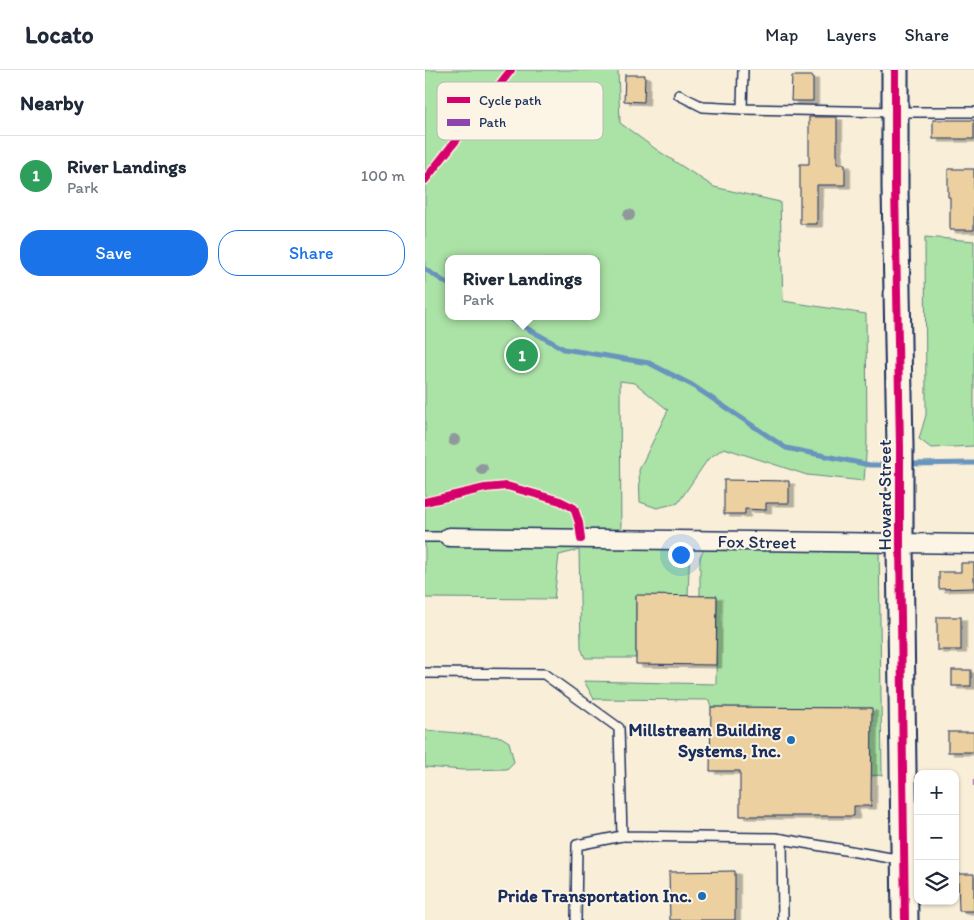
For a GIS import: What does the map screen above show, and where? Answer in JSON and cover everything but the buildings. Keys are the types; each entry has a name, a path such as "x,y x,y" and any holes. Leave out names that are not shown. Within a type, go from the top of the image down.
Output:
{"street":[{"name":"Howard Street","path":"895,70 895,188 901,479 903,917"},
{"name":"Fox Street","path":"449,538 974,544"}],"lane":[{"path":"743,70 743,109"},
{"path":"679,95 703,107 974,112"},
{"path":"425,537 449,538"},
{"path":"425,673 544,674 619,728 622,836"},
{"path":"576,920 577,845 622,836 782,839 904,860"},
{"path":"782,839 783,920"}],"green space":[{"path":"425,70 618,70 620,123 714,187 780,202 783,301 866,314 867,442 864,481 807,475 724,448 708,459 678,503 657,508 640,502 639,470 668,410 635,383 620,381 621,539 690,541 688,596 636,596 636,658 585,658 581,648 579,550 559,555 554,599 425,598"},
{"path":"925,237 974,241 974,446 931,448 919,439 926,415"},
{"path":"708,541 879,543 882,775 871,776 871,708 711,707 709,700 594,699 584,681 716,684 717,596 700,596 700,557"},
{"path":"425,730 501,737 509,742 514,762 507,769 463,770 425,767"}],"waterway":[{"path":"425,269 445,282"},
{"path":"512,320 564,349 649,363 692,385 786,448 870,465 894,465"},
{"path":"907,464 974,463"}],"cycle path":[{"path":"502,82 511,70"},
{"path":"895,70 905,920"},
{"path":"425,180 456,140"},
{"path":"425,502 485,488 507,486 560,501 574,508 579,523 581,539"}],"place":[{"name":"River Landings","path":"522,355"},
{"name":"Millstream Building Systems, Inc.","path":"791,740"},
{"name":"Pride Transportation Inc.","path":"702,896"}]}
